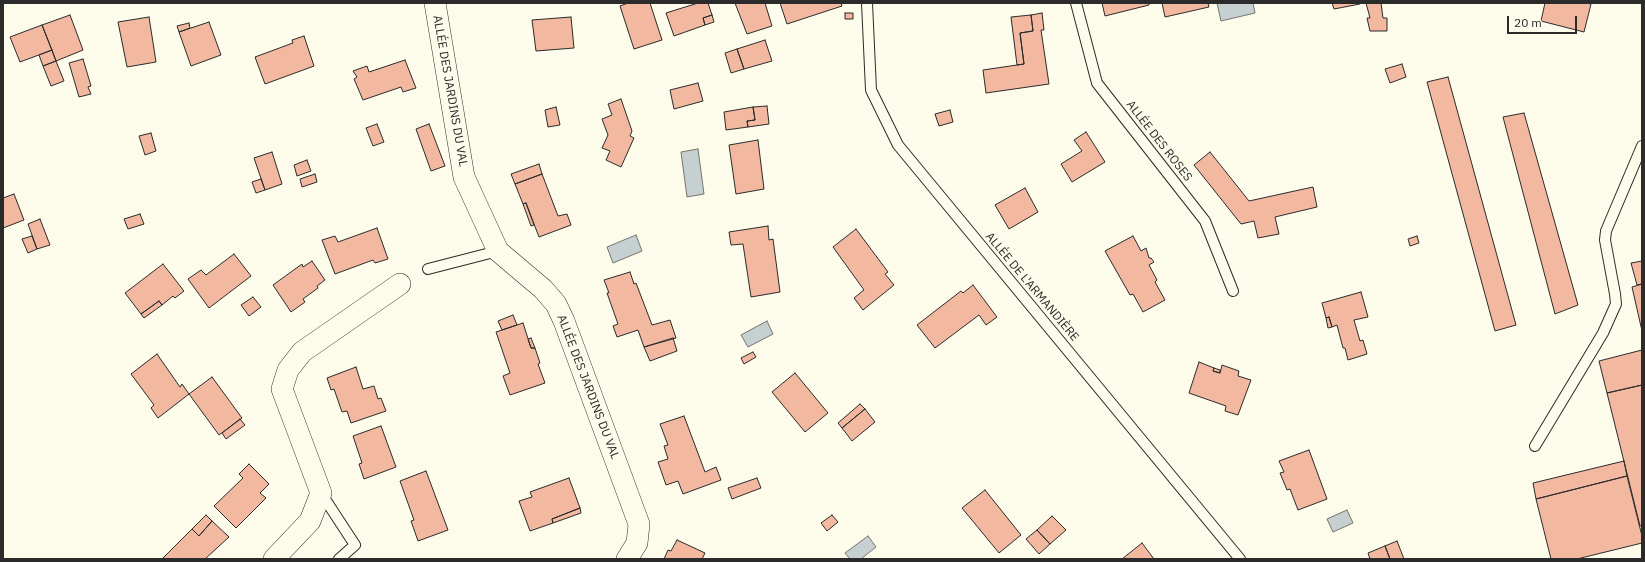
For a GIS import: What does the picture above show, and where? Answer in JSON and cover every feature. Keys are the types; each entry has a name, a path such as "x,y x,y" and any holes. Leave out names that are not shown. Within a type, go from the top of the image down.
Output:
{"street":[{"name":"ALLÉE DES JARDINS DU VAL","path":"435,3 464,177 498,251 543,289 556,304 564,321 639,524 637,543 627,559"},
{"path":"274,559 310,521 321,493 282,389 288,370 302,352 400,284"}],"lane":[{"name":"ALLÉE DE L'ARMANDIÈRE","path":"867,3 871,90 898,145 1240,559"},
{"name":"ALLÉE DES ROSES","path":"1076,3 1097,83 1205,221 1233,291"},
{"path":"1535,446 1603,333 1616,304 1616,294 1605,240 1606,232 1642,146"},
{"path":"428,269 498,251"},
{"path":"321,493 355,545 339,559"}],"shaded area":[{"path":"1217,3 1253,3 1255,13 1221,21"},
{"path":"698,149 704,194 687,197 681,152"},
{"path":"636,235 642,251 613,263 607,247"},
{"path":"767,321 773,334 748,347 741,335"},
{"path":"1347,510 1353,523 1333,532 1327,519"},
{"path":"868,536 876,547 861,559 850,559 845,553"}],"building":[{"path":"628,3 650,3 662,40 634,49 620,6"},
{"path":"698,3 708,3 712,15 703,18 705,25 674,36 666,13"},
{"path":"735,3 765,3 772,26 747,34"},
{"path":"780,3 841,3 842,6 787,24"},
{"path":"1102,3 1149,3 1149,5 1105,16"},
{"path":"1162,3 1208,3 1209,7 1165,17"},
{"path":"1332,3 1360,3 1360,4 1334,9"},
{"path":"1366,3 1381,3 1383,18 1387,18 1387,31 1370,31 1367,18 1370,18"},
{"path":"1545,3 1591,4 1584,32 1541,21"},
{"path":"845,13 853,13 853,19 845,19"},
{"path":"1042,13 1044,30 1041,30 1049,84 986,93 983,70 1024,64 1020,33 1033,31 1031,15"},
{"path":"70,15 83,50 56,61 42,25"},
{"path":"712,15 714,22 705,25 703,18"},
{"path":"1031,15 1033,31 1020,33 1024,64 1017,65 1011,17"},
{"path":"149,17 156,62 127,67 118,22"},
{"path":"571,17 574,48 536,51 532,20"},
{"path":"209,22 221,55 191,66 179,32"},
{"path":"189,23 190,28 179,32 177,26"},
{"path":"42,25 52,50 20,62 10,37"},
{"path":"304,36 314,66 265,84 255,57 293,43 292,40"},
{"path":"765,40 772,61 744,69 737,49"},
{"path":"737,49 744,69 731,73 725,53"},
{"path":"52,50 56,61 43,66 39,55"},
{"path":"83,59 91,86 88,87 91,94 79,97 69,63"},
{"path":"405,60 416,88 403,92 401,87 363,100 354,79 357,77 353,71 367,66 369,72"},
{"path":"56,61 64,81 51,86 43,66"},
{"path":"1402,64 1406,77 1390,83 1385,69"},
{"path":"1448,77 1516,325 1495,331 1427,82"},
{"path":"698,83 703,101 674,109 670,90"},
{"path":"621,99 632,131 630,136 634,138 621,167 606,160 610,151 602,148 608,135 602,119 612,115 608,104"},
{"path":"767,106 769,124 748,127 747,121 755,120 753,107"},
{"path":"556,107 560,125 548,127 545,110"},
{"path":"753,107 755,120 747,121 748,127 726,130 724,112"},
{"path":"950,110 953,122 939,126 935,114"},
{"path":"1524,113 1578,305 1555,314 1503,117"},
{"path":"377,124 384,142 373,146 366,128"},
{"path":"429,124 445,166 431,171 416,129"},
{"path":"1086,132 1105,162 1072,182 1061,164 1082,151 1074,140"},
{"path":"151,133 156,151 145,155 139,136"},
{"path":"758,140 764,189 736,194 729,145"},
{"path":"272,152 282,184 265,190 254,158"},
{"path":"1210,152 1249,201 1313,187 1317,207 1275,217 1279,234 1258,238 1254,221 1241,224 1194,165"},
{"path":"307,160 311,171 297,176 294,165"},
{"path":"539,164 542,174 515,184 511,174"},
{"path":"315,174 317,182 302,187 300,179"},
{"path":"542,174 558,216 567,214 571,225 539,237 526,203 523,204 515,184"},
{"path":"261,179 265,190 256,193 252,182"},
{"path":"1025,188 1038,212 1009,229 995,205"},
{"path":"14,194 24,220 3,228 3,198"},
{"path":"526,203 534,225 531,226 523,204"},
{"path":"140,214 144,224 128,229 124,219"},
{"path":"40,219 50,245 37,249 28,224"},
{"path":"768,226 769,240 773,239 780,292 751,297 743,244 731,245 729,232"},
{"path":"377,228 388,259 375,263 373,260 335,274 322,240 335,236 338,242"},
{"path":"856,229 888,272 885,274 894,285 863,310 854,298 864,290 833,247"},
{"path":"32,236 37,249 28,253 22,239"},
{"path":"1133,236 1141,251 1146,248 1149,258 1151,258 1154,262 1149,265 1157,280 1155,282 1165,300 1143,312 1133,294 1130,295 1105,251"},
{"path":"1417,236 1419,243 1410,246 1408,239"},
{"path":"234,254 251,276 209,308 188,279 201,270 206,275"},
{"path":"312,261 325,280 317,286 318,288 303,299 305,302 291,312 273,285 302,264 303,267"},
{"path":"1642,261 1642,284 1637,285 1631,263"},
{"path":"163,264 184,291 175,298 173,296 162,305 159,301 141,314 125,293"},
{"path":"630,272 634,284 636,283 652,325 670,320 676,338 644,347 638,330 617,337 613,326 618,324 604,280"},
{"path":"1642,284 1642,331 1632,287"},
{"path":"973,285 997,317 986,325 979,315 935,348 917,325 961,291 963,293"},
{"path":"1361,292 1368,317 1354,320 1360,341 1363,340 1367,354 1348,360 1337,325 1332,327 1329,317 1326,318 1322,303"},
{"path":"253,297 261,307 249,316 241,305"},
{"path":"159,301 162,305 144,318 141,314"},
{"path":"513,315 517,325 502,330 498,321"},
{"path":"1329,317 1332,327 1328,328 1326,318"},
{"path":"523,323 531,348 535,348 540,363 538,364 545,383 510,395 503,376 510,373 496,332"},
{"path":"531,338 535,348 531,348 528,339"},
{"path":"673,338 677,351 650,361 644,347"},
{"path":"1642,350 1642,385 1607,393 1599,361"},
{"path":"753,352 756,357 744,364 741,358"},
{"path":"157,354 180,387 182,384 189,394 158,418 151,408 154,405 131,374"},
{"path":"1199,362 1214,368 1213,371 1220,373 1222,365 1239,371 1238,376 1251,380 1238,415 1225,411 1226,406 1189,393"},
{"path":"356,367 363,389 374,386 378,399 381,398 386,411 351,423 347,411 342,412 334,389 331,390 327,378"},
{"path":"1214,368 1220,370 1220,373 1213,371"},
{"path":"795,373 828,413 805,432 772,392"},
{"path":"212,377 242,418 219,435 189,394"},
{"path":"1642,385 1642,525 1640,526 1607,393"},
{"path":"860,404 865,409 842,428 838,423"},
{"path":"865,409 875,422 852,441 842,428"},
{"path":"684,416 705,472 716,467 721,480 683,494 678,481 666,485 658,462 668,459 664,446 668,445 660,424"},
{"path":"240,419 245,425 226,439 222,433"},
{"path":"381,426 396,467 364,479 359,464 362,463 353,436"},
{"path":"1309,450 1327,499 1298,510 1290,489 1287,490 1280,473 1284,472 1279,461"},
{"path":"1624,461 1627,476 1536,499 1533,483"},
{"path":"249,464 269,484 260,493 266,498 236,528 214,506 243,478 239,474"},
{"path":"426,471 448,530 418,541 411,521 414,520 400,481"},
{"path":"1627,476 1642,536 1642,543 1577,559 1551,559 1536,499"},
{"path":"569,478 580,508 552,519 553,523 530,531 519,501 532,497 530,492"},
{"path":"757,478 761,488 732,499 728,488"},
{"path":"985,490 1021,535 999,553 962,508"},
{"path":"580,508 581,513 553,523 552,519"},
{"path":"206,515 212,521 199,536 192,529"},
{"path":"832,515 838,522 827,531 821,523"},
{"path":"1052,516 1066,530 1050,544 1037,530"},
{"path":"212,521 229,537 205,559 162,559 192,529 199,536"},
{"path":"1037,530 1050,544 1039,554 1026,539"},
{"path":"677,540 705,553 702,559 664,559 668,550 671,551"},
{"path":"1397,541 1404,559 1390,559 1385,546"},
{"path":"1142,543 1154,559 1122,559"},
{"path":"1385,546 1390,559 1370,559 1368,553"}]}
